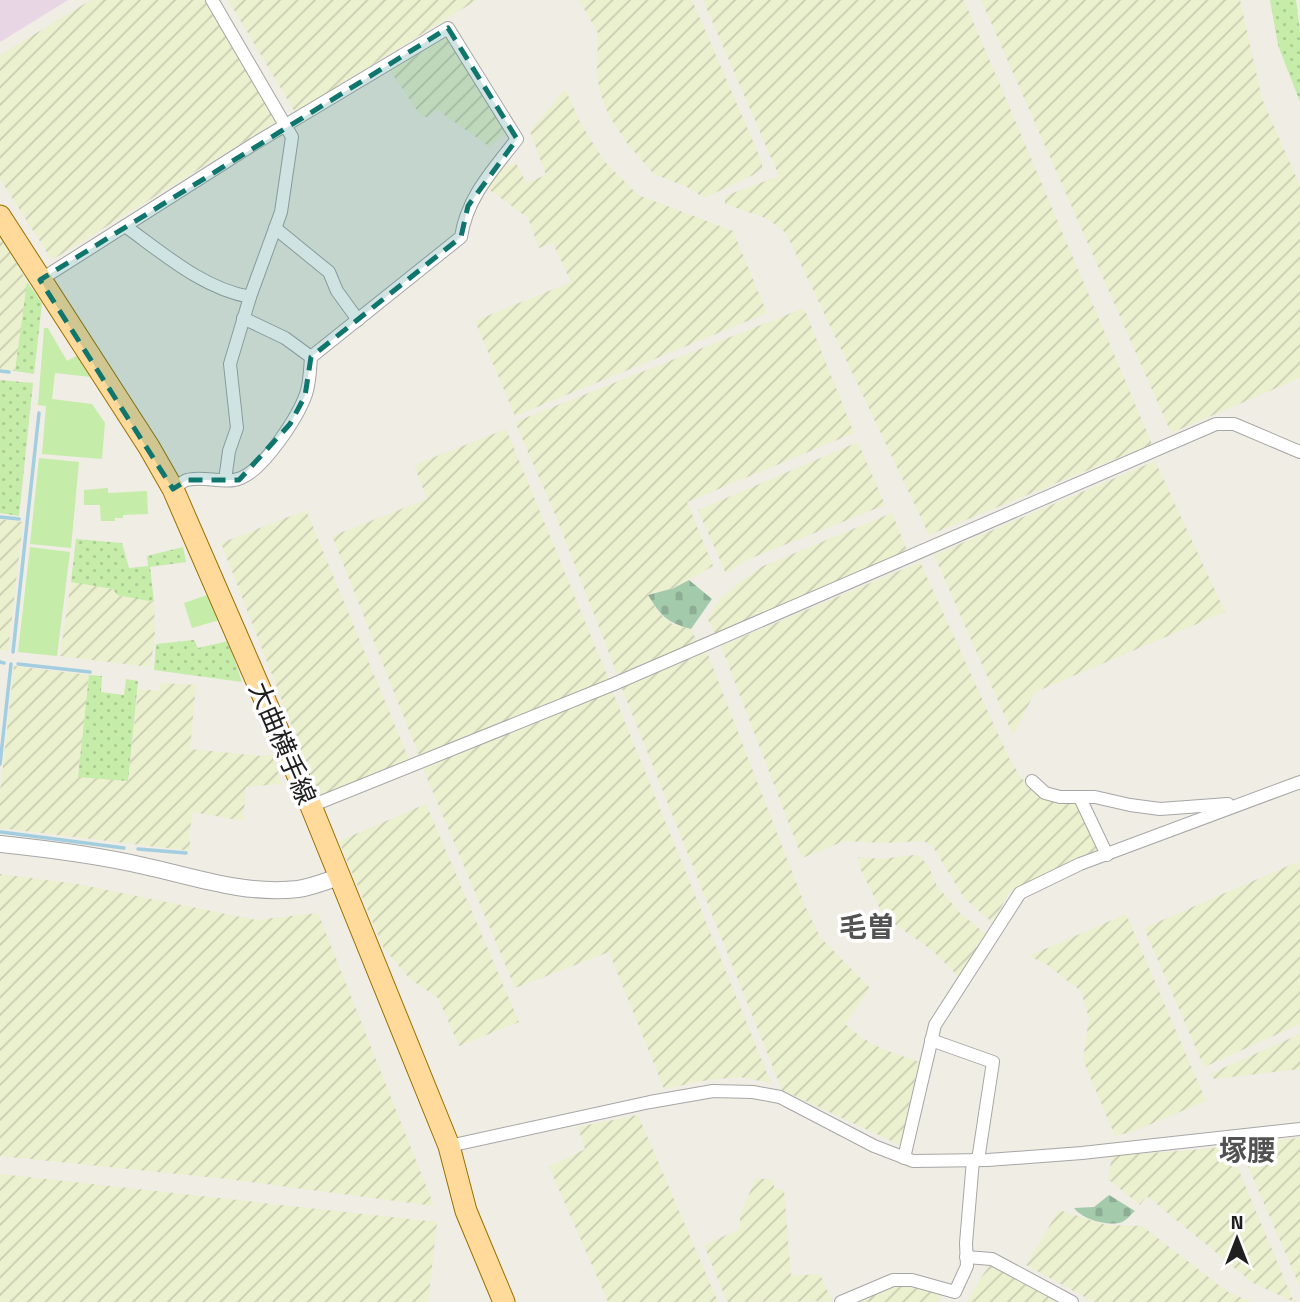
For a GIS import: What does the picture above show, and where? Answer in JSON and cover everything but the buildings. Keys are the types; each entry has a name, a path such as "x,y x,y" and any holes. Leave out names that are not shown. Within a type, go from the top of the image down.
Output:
{"main road":[{"name":"大曲横手線","path":"0,215 149,447 173,489 310,806 449,1146 466,1211 504,1302"}],"street":[{"path":"212,0 292,136 281,212 250,297 230,365 237,428 229,451 225,480"},
{"path":"40,279 286,125 448,28 517,139 468,206 461,237 311,357 310,378 305,396 282,435 250,473 239,480 187,480 173,489"},
{"path":"125,226 202,281 234,294 250,297"},
{"path":"275,228 330,272 337,291 358,320"},
{"path":"243,318 285,338 311,357"},
{"path":"310,806 614,684 1216,424 1234,424 1300,453"},
{"path":"1032,781 1045,793 1060,797 1096,797 1160,809 1243,803"},
{"path":"904,1158 935,1025 1020,893 1080,864 1300,782"},
{"path":"1080,798 1107,855"},
{"path":"0,844 75,853 240,888 300,888 339,877"},
{"path":"841,1302 893,1280 912,1280 955,1292 967,1266 976,1160 993,1062 930,1040"},
{"path":"449,1146 713,1091 753,1092 780,1097 874,1146 913,1161 1082,1153 1300,1129"},
{"path":"966,1257 992,1259 1072,1302"}],"highlighted area":[{"path":"448,28 517,139 468,206 461,237 311,357 305,396 290,424 239,480 187,480 173,489 40,280"}],"shaded area":[{"path":"0,0 68,0 0,42"}],"green space":[{"path":"91,0 207,0 277,121 52,260 0,179 0,55"},
{"path":"228,0 477,0 295,112"},
{"path":"579,0 692,0 762,162 762,168 704,198 689,188 654,174 629,146 609,116 597,77 598,33"},
{"path":"703,0 964,0 1152,444 929,535 786,233 768,219 725,204 725,196 779,176"},
{"path":"981,0 1240,0 1262,99 1300,186 1300,378 1171,433"},
{"path":"1270,0 1296,0 1300,31 1300,102 1278,45"},
{"path":"448,35 506,132 490,147 436,109 427,117 421,116 389,69"},
{"path":"565,89 581,124 605,162 638,195 733,231 767,313 515,416 475,321 571,282 553,243 539,248 528,218 487,188 506,162 511,166 516,163 526,183 546,175 530,131"},
{"path":"0,238 3,238 27,282 15,371 0,369"},
{"path":"27,282 42,303 34,374 15,371"},
{"path":"804,308 854,433 687,502 713,566 674,588 648,594 659,613 672,624 691,629 698,643 618,676 557,519 515,422"},
{"path":"44,328 48,328 67,361 78,355 90,368 91,377 55,373 52,399 92,404 105,423 102,459 42,454 46,406 38,405"},
{"path":"0,380 33,383 19,516 0,513"},
{"path":"506,429 609,680 420,758 332,536 427,499 414,465"},
{"path":"858,442 885,505 744,561 726,574 698,510"},
{"path":"39,458 79,462 71,548 30,544"},
{"path":"1155,461 1225,612 1035,692 1013,735 934,555"},
{"path":"108,488 108,493 147,491 148,514 123,515 123,518 115,518 115,521 101,521 100,505 84,505 84,490"},
{"path":"306,510 410,762 319,796 221,543"},
{"path":"892,513 908,553 715,633 707,618 720,599 761,567"},
{"path":"0,519 23,522 8,651 0,650"},
{"path":"76,539 122,543 129,568 148,566 147,556 183,547 186,562 150,567 154,602 117,595 113,589 71,582"},
{"path":"30,547 70,552 57,656 18,652"},
{"path":"920,562 1009,758 1022,779 1041,795 1058,804 1076,803 1098,852 1008,894 993,923 964,898 933,847 924,841 844,841 802,858 721,646"},
{"path":"689,580 712,599 691,629 665,617 648,595 674,588"},
{"path":"71,582 113,589 117,595 154,602 155,637 150,667 60,656"},
{"path":"210,594 219,620 192,628 184,603"},
{"path":"194,640 198,648 228,641 242,682 154,670 156,644"},
{"path":"707,652 806,908 820,937 870,988 845,1024 882,1049 919,1062 900,1145 782,1090 621,686"},
{"path":"14,666 89,675 78,776 128,781 138,689 160,691 161,683 196,685 190,749 274,755 281,784 246,787 243,821 193,812 189,834 191,851 0,828 0,793"},
{"path":"89,675 102,676 101,692 124,695 126,679 138,681 128,781 78,777"},
{"path":"612,690 771,1083 740,1077 664,1089 609,952 515,988 422,766"},
{"path":"426,804 519,1022 459,1046 438,998 409,978 383,947 339,841"},
{"path":"919,856 928,865 937,886 960,913 987,935 959,977 932,950 890,921 879,907 860,868 858,857 882,859"},
{"path":"1297,862 1300,870 1300,1024 1204,1067 1144,928"},
{"path":"0,874 77,884 256,920 318,913 434,1206 227,1179 0,1156"},
{"path":"1126,914 1206,1101 1134,1131 1115,1136 1083,1060 1089,1018 1081,991 1046,964 1029,956"},
{"path":"1300,1034 1300,1069 1214,1079 1210,1074"},
{"path":"638,1115 718,1302 608,1302 549,1167 585,1149 578,1127"},
{"path":"1300,1138 1300,1287 1238,1143"},
{"path":"1229,1147 1294,1302 1253,1283 1147,1196 1140,1205 1108,1179 1112,1156"},
{"path":"0,1174 437,1222 428,1302 0,1302"},
{"path":"756,1178 774,1180 774,1188 784,1190 791,1276 820,1274 832,1301 727,1302 704,1245 740,1229 740,1215"},
{"path":"1109,1195 1135,1211 1122,1222 1103,1223 1089,1219 1074,1208 1094,1207"},
{"path":"1059,1210 1106,1225 1142,1226 1228,1292 1252,1302 1094,1302 1026,1265"},
{"path":"989,1265 1057,1302 967,1302"},
{"path":"893,1283 934,1290 943,1295 937,1302 849,1302"}],"waterway":[{"path":"0,371 9,372"},
{"path":"13,652 39,413"},
{"path":"0,517 19,519"},
{"path":"0,662 4,663"},
{"path":"0,764 11,664"},
{"path":"18,664 90,672"},
{"path":"1,832 124,848"},
{"path":"138,849 186,853"}],"district":[{"name":"毛曽","path":"867,926"},
{"name":"塚腰","path":"1247,1149"}]}
